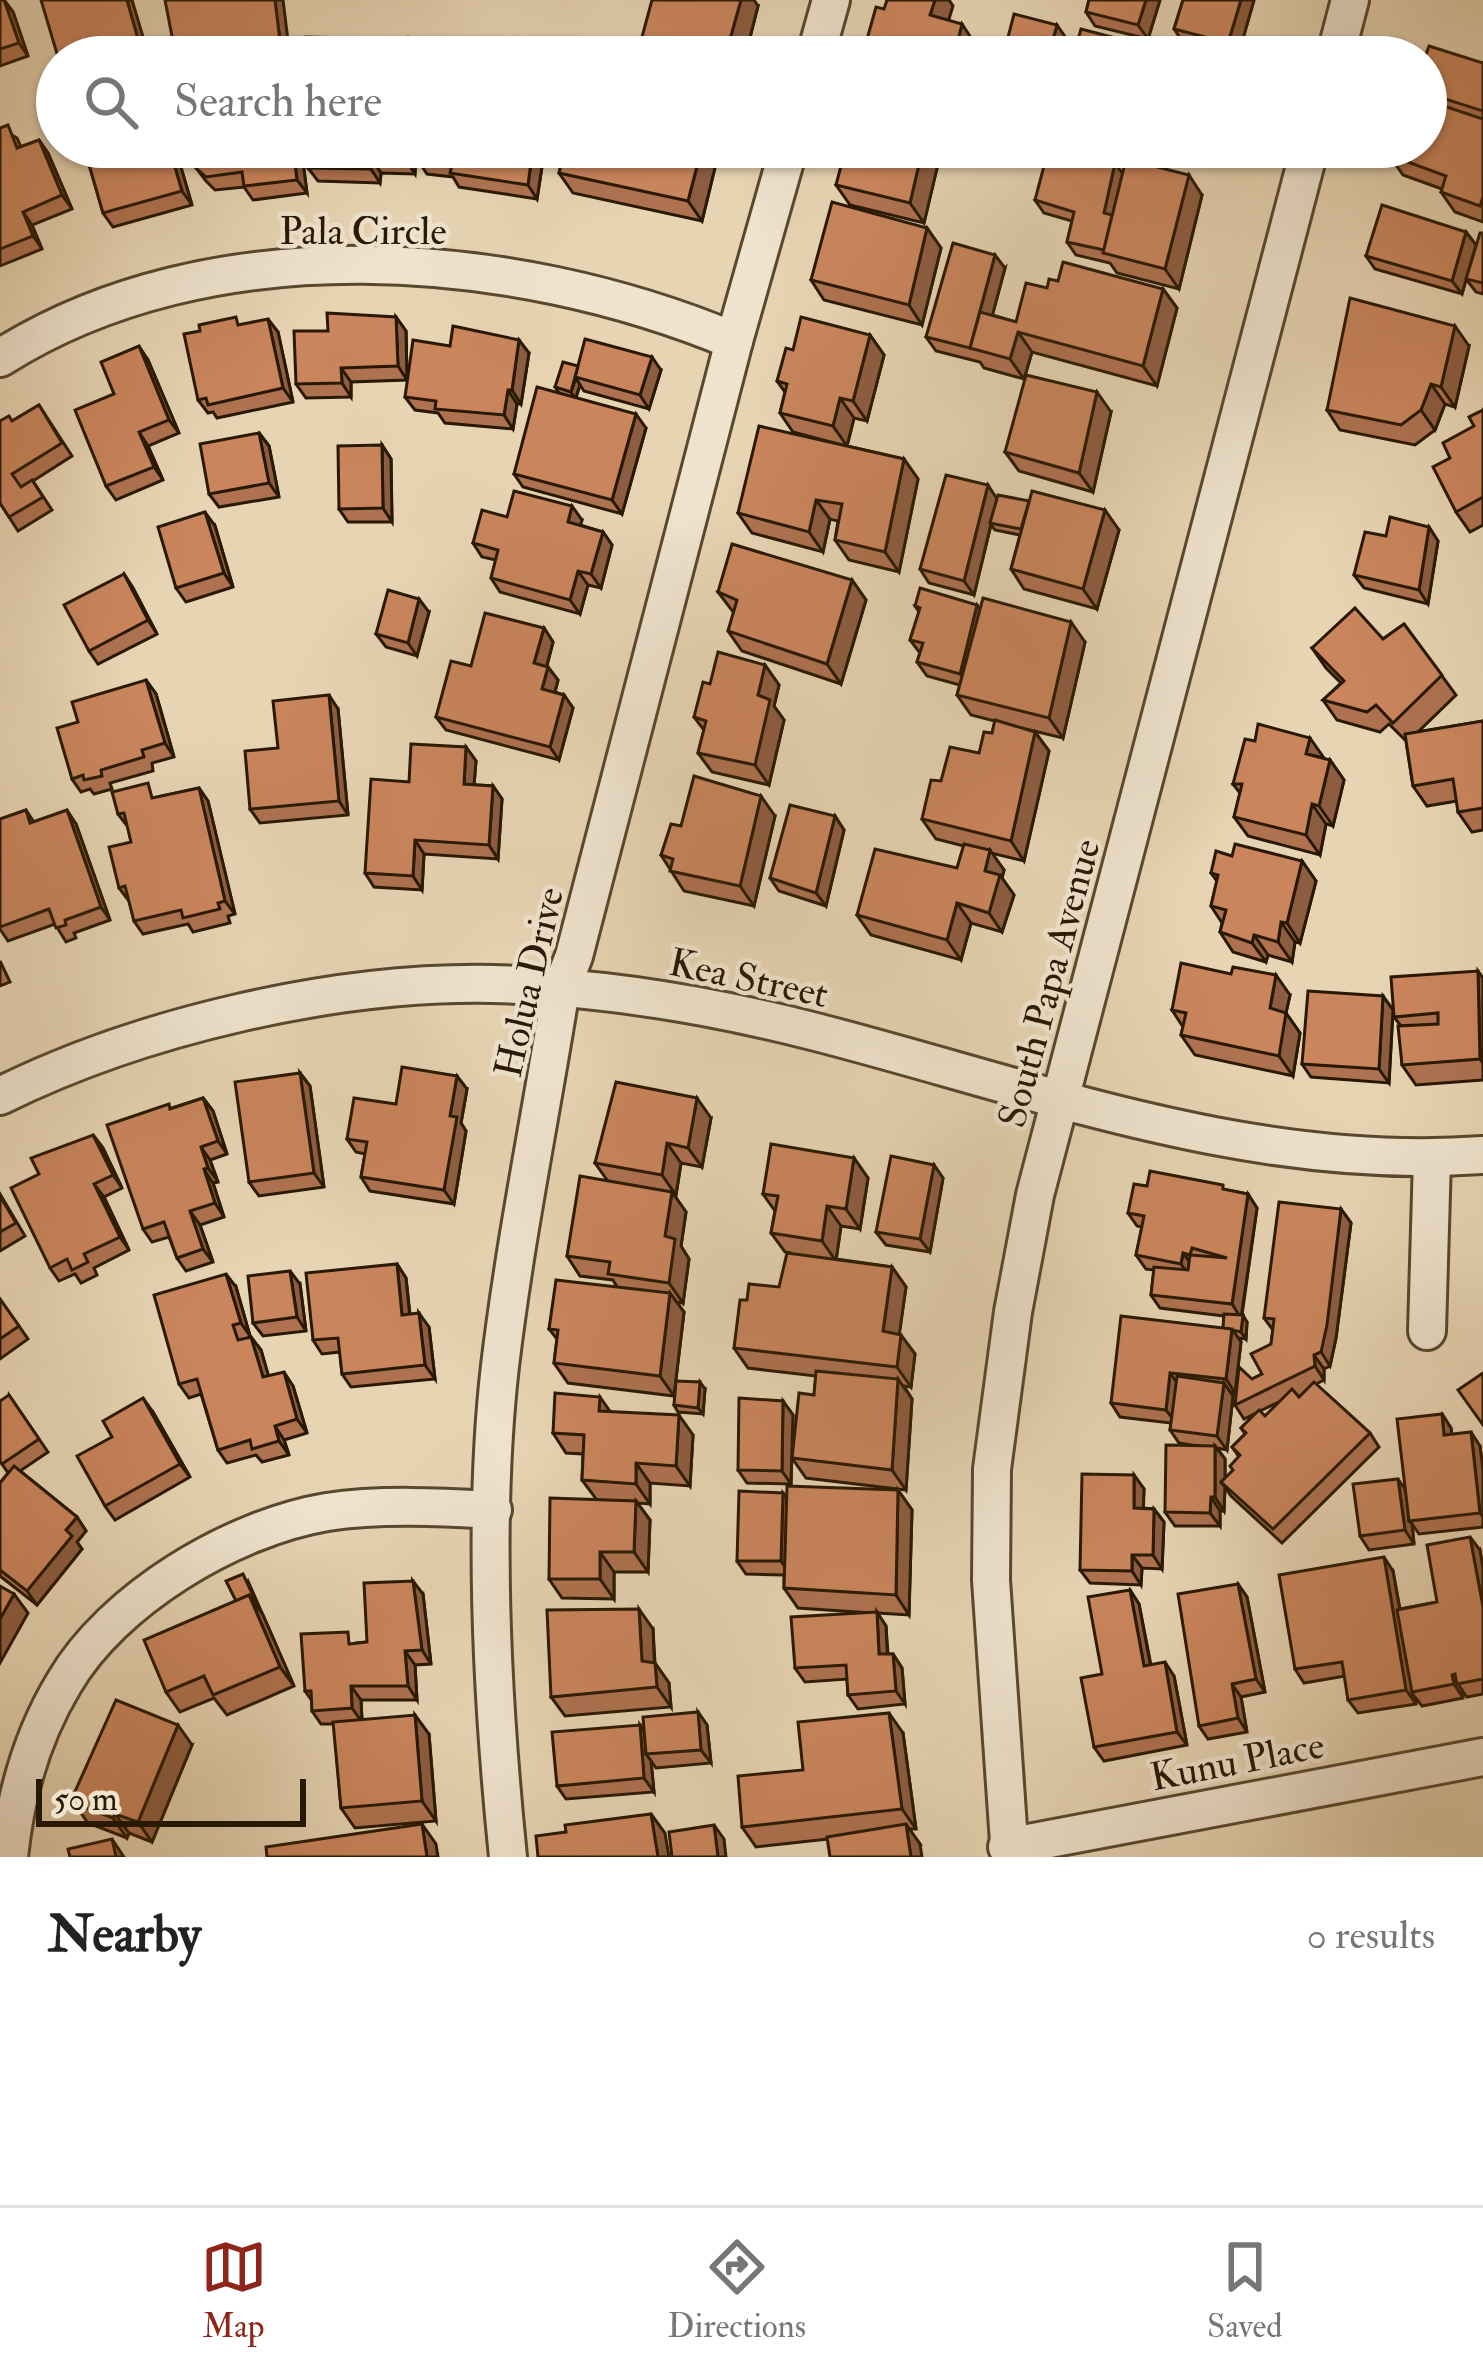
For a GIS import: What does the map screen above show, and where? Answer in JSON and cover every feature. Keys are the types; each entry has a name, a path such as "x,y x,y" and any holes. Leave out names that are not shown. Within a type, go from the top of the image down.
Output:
{"street":[{"path":"821,36 831,0"},
{"path":"1340,36 1350,0"},
{"name":"Holua Drive","path":"508,1857 495,1732 493,1510 500,1368 561,989 574,956 783,168"},
{"name":"South Papa Avenue","path":"1009,1852 991,1580 992,1469 1013,1312 1035,1195 1305,168"},
{"name":"Pala Circle","path":"0,358 29,340 128,297 215,277 289,268 396,265 478,272 580,290 692,323 734,341"},
{"name":"Kea Street","path":"0,1096 47,1073 166,1032 254,1010 380,992 490,984 691,1003 817,1032 1060,1103 1234,1142 1324,1155 1432,1159 1483,1155"},
{"path":"1426,1331 1432,1159"},
{"path":"9,1857 18,1792 63,1684 82,1656 140,1599 254,1531 329,1512 493,1510"},
{"name":"Kunu Place","path":"1009,1852 1483,1757"}],"building":[{"path":"0,0 4,0 19,43 0,49"},
{"path":"41,0 127,0 137,36 52,36"},
{"path":"165,0 275,0 279,36 172,36"},
{"path":"652,0 741,0 731,36 642,36"},
{"path":"887,0 935,0 930,15 962,24 959,36 868,36 876,7 884,9"},
{"path":"1089,0 1146,0 1138,25 1086,12"},
{"path":"1183,0 1241,0 1230,36 1201,36 1174,29"},
{"path":"1014,14 1057,25 1054,36 1008,36"},
{"path":"1081,29 1108,36 1079,36"},
{"path":"1447,52 1483,63 1483,111 1447,100"},
{"path":"1447,107 1483,119 1480,206 1441,192 1446,176 1424,168 1447,168"},
{"path":"8,125 17,148 36,141 36,168 51,168 62,195 23,212 33,236 0,249 0,128"},
{"path":"90,168 175,168 182,191 103,213"},
{"path":"196,168 296,168 297,180 244,186 242,172 206,177"},
{"path":"451,168 530,168 528,185 450,173"},
{"path":"560,168 697,168 688,201 559,173"},
{"path":"840,168 918,168 910,203 836,185"},
{"path":"1043,168 1114,168 1104,213 1112,215 1104,250 1067,242 1074,212 1035,200"},
{"path":"1124,168 1161,168 1189,175 1165,269 1103,253"},
{"path":"832,202 927,228 909,305 811,280"},
{"path":"1382,205 1466,232 1452,281 1366,256"},
{"path":"1483,233 1483,283 1466,279"},
{"path":"953,243 995,255 970,348 926,337"},
{"path":"1063,262 1163,289 1143,366 1018,332 1010,359 970,348 980,312 1016,322 1026,283 1047,288 1049,279 1058,281"},
{"path":"1350,298 1455,326 1441,387 1431,384 1421,410 1401,425 1327,410"},
{"path":"327,313 396,317 398,366 341,368 342,383 296,384 294,331 328,331"},
{"path":"236,317 238,325 268,319 283,388 208,405 206,398 198,400 184,334 200,331 199,325"},
{"path":"801,317 870,335 853,401 840,398 833,426 780,413 787,384 777,381 786,348 793,350"},
{"path":"453,326 519,340 504,415 435,409 436,401 405,397 413,340 450,346"},
{"path":"585,339 652,357 640,395 575,377"},
{"path":"139,346 169,420 139,432 154,467 106,486 75,410 114,394 101,362"},
{"path":"563,362 578,366 571,392 555,387"},
{"path":"1026,375 1097,392 1079,473 1005,452"},
{"path":"537,387 636,414 612,500 514,474"},
{"path":"39,405 62,443 12,474 21,487 32,480 43,497 9,517 0,503 0,421 9,416 12,421"},
{"path":"1483,410 1483,497 1456,512 1433,467 1450,458 1443,443 1474,426 1469,417"},
{"path":"759,426 904,459 885,552 835,540 842,504 816,500 809,532 738,513"},
{"path":"259,433 269,483 209,494 200,444"},
{"path":"382,445 383,508 339,509 338,446"},
{"path":"946,475 988,485 964,581 920,569"},
{"path":"514,491 572,506 568,522 603,532 591,574 578,571 570,600 491,578 498,550 473,543 482,510 507,517"},
{"path":"1032,491 1105,510 1083,589 1011,569"},
{"path":"998,495 1029,501 1021,529 990,523"},
{"path":"205,512 224,573 176,588 158,527"},
{"path":"1390,517 1429,527 1419,590 1354,575 1365,532 1386,536"},
{"path":"732,544 852,580 827,664 728,631 737,600 718,592"},
{"path":"124,574 148,620 89,651 64,605"},
{"path":"920,588 977,605 960,674 917,662 923,643 910,640 920,608 915,606"},
{"path":"388,590 419,599 408,643 376,634"},
{"path":"983,598 1071,622 1049,718 957,695"},
{"path":"1355,608 1383,639 1404,624 1442,675 1393,723 1376,705 1367,712 1323,700 1344,681 1312,648"},
{"path":"485,613 544,628 534,663 548,667 542,689 564,695 550,747 436,717 451,661 471,666"},
{"path":"718,652 765,665 758,695 770,700 755,765 698,753 706,721 694,717 703,682 710,684"},
{"path":"146,680 165,743 142,750 144,757 101,770 102,776 72,779 57,728 78,722 72,702"},
{"path":"329,695 339,801 250,809 245,751 278,748 273,701"},
{"path":"995,720 1035,732 1011,841 922,819 931,780 941,781 950,747 979,753 984,732 992,733"},
{"path":"1483,721 1483,808 1458,812 1453,779 1413,786 1405,734"},
{"path":"1258,724 1310,738 1306,754 1330,760 1319,806 1312,804 1306,835 1234,817 1242,784 1233,784 1245,739 1255,741"},
{"path":"411,744 466,747 464,784 493,786 489,845 415,840 413,876 365,873 371,779 409,782"},
{"path":"694,776 761,796 740,886 670,871 673,859 661,855 671,824 681,826"},
{"path":"148,783 152,798 199,788 225,901 218,903 220,909 183,918 181,910 134,921 125,886 119,888 109,847 131,842 124,813 118,814 112,792"},
{"path":"790,805 835,816 816,893 770,878"},
{"path":"26,810 30,823 67,810 101,907 56,928 49,909 0,927 0,819"},
{"path":"964,844 990,850 985,871 1000,875 989,913 957,903 947,940 857,915 875,849 957,868"},
{"path":"1235,844 1302,861 1278,942 1254,935 1252,943 1220,932 1226,910 1211,906 1218,875 1211,873 1216,851 1232,856"},
{"path":"1181,963 1231,974 1233,967 1276,975 1270,1008 1286,1013 1279,1056 1181,1035 1186,1013 1172,1010"},
{"path":"1478,971 1480,1059 1402,1065 1398,1026 1438,1024 1438,1013 1394,1017 1391,977"},
{"path":"1308,991 1383,996 1379,1069 1302,1064"},
{"path":"402,1067 457,1076 450,1116 457,1117 444,1190 361,1177 367,1142 347,1139 354,1098 396,1104"},
{"path":"300,1073 314,1173 249,1182 235,1082"},
{"path":"616,1082 697,1098 688,1148 667,1143 662,1175 595,1163"},
{"path":"203,1098 218,1141 201,1147 215,1203 190,1211 203,1249 177,1258 164,1222 143,1229 107,1125"},
{"path":"93,1135 113,1175 94,1184 120,1237 84,1254 88,1262 72,1270 67,1259 50,1268 11,1188 39,1174 31,1158"},
{"path":"771,1144 854,1158 846,1209 827,1206 822,1241 771,1233 778,1196 763,1194"},
{"path":"891,1156 934,1165 920,1239 876,1232"},
{"path":"1150,1171 1248,1194 1232,1304 1151,1295 1154,1267 1188,1270 1190,1255 1183,1253 1181,1264 1136,1255 1144,1216 1128,1213 1134,1184 1147,1186","holes":["1192,1248 1227,1258 1190,1255"]},
{"path":"580,1176 672,1192 665,1236 675,1239 669,1283 608,1274 610,1262 567,1256"},
{"path":"0,1196 16,1223 0,1232"},
{"path":"1279,1202 1341,1209 1327,1325 1321,1352 1314,1355 1315,1366 1235,1405 1239,1367 1252,1379 1262,1374 1251,1354 1271,1344 1274,1319 1264,1318"},
{"path":"787,1253 892,1267 883,1331 901,1335 897,1367 734,1348 740,1300 747,1300 749,1284 779,1287"},
{"path":"397,1264 402,1315 419,1313 425,1365 342,1374 338,1338 313,1340 306,1273"},
{"path":"290,1271 297,1317 253,1323 248,1276"},
{"path":"226,1274 241,1323 233,1325 238,1340 251,1337 263,1377 284,1372 297,1419 275,1426 279,1441 252,1449 250,1440 218,1450 197,1379 179,1384 154,1295"},
{"path":"556,1280 670,1293 660,1376 554,1363 558,1330 549,1329"},
{"path":"0,1299 19,1326 0,1339"},
{"path":"1224,1314 1243,1315 1241,1332 1223,1328"},
{"path":"1121,1316 1232,1329 1226,1379 1170,1373 1166,1410 1111,1403"},
{"path":"816,1371 898,1379 892,1470 792,1458 799,1393 814,1395"},
{"path":"1483,1373 1483,1425 1458,1390"},
{"path":"1177,1376 1224,1383 1217,1436 1170,1430"},
{"path":"676,1381 700,1382 698,1408 674,1405"},
{"path":"1314,1382 1370,1433 1273,1529 1221,1482 1240,1455 1232,1447 1246,1433 1241,1428 1259,1410 1265,1416 1292,1389 1299,1397"},
{"path":"555,1393 600,1397 599,1411 679,1415 676,1466 636,1463 636,1484 582,1480 584,1435 553,1433"},
{"path":"9,1395 39,1439 2,1464 0,1401"},
{"path":"143,1398 180,1464 105,1506 77,1456 112,1437 103,1421"},
{"path":"739,1398 783,1401 782,1471 738,1470"},
{"path":"1442,1414 1444,1435 1471,1432 1480,1513 1409,1521 1397,1419"},
{"path":"1166,1445 1215,1446 1215,1497 1211,1497 1210,1513 1165,1512"},
{"path":"14,1466 77,1517 66,1530 72,1536 27,1591 0,1570 0,1483"},
{"path":"1082,1474 1134,1475 1134,1508 1154,1509 1153,1555 1132,1555 1132,1571 1080,1570"},
{"path":"1398,1479 1405,1530 1360,1536 1353,1484"},
{"path":"787,1486 898,1490 896,1595 784,1588"},
{"path":"739,1491 783,1493 781,1561 737,1561"},
{"path":"550,1498 636,1501 634,1552 600,1552 600,1579 549,1579"},
{"path":"1470,1537 1483,1607 1483,1679 1457,1684 1455,1674 1454,1684 1412,1692 1397,1610 1437,1602 1427,1545"},
{"path":"1384,1557 1406,1690 1348,1700 1342,1662 1295,1669 1279,1575"},
{"path":"243,1574 257,1604 249,1595 236,1601 226,1581"},
{"path":"413,1581 422,1650 405,1651 408,1686 351,1686 352,1708 312,1711 311,1691 305,1691 301,1634 348,1632 349,1644 367,1642 364,1583"},
{"path":"1238,1584 1256,1679 1232,1684 1238,1718 1199,1726 1178,1594"},
{"path":"0,1586 14,1594 0,1619"},
{"path":"1130,1590 1144,1666 1165,1662 1177,1732 1094,1747 1081,1678 1102,1674 1088,1597"},
{"path":"249,1595 280,1667 213,1695 204,1676 166,1692 144,1640"},
{"path":"639,1609 642,1661 655,1663 657,1687 551,1697 547,1610"},
{"path":"877,1612 879,1654 893,1654 896,1691 848,1695 846,1665 795,1668 791,1617"},
{"path":"116,1700 178,1725 138,1822 74,1803"},
{"path":"698,1712 701,1750 646,1754 643,1717"},
{"path":"889,1713 902,1809 742,1827 738,1776 803,1770 798,1722"},
{"path":"415,1715 422,1801 341,1808 333,1722"},
{"path":"640,1725 644,1778 557,1786 552,1732"},
{"path":"651,1814 658,1857 538,1857 536,1836 566,1832 565,1825"},
{"path":"422,1824 427,1857 267,1857 266,1847"},
{"path":"906,1824 911,1857 830,1857 827,1837"},
{"path":"714,1825 718,1857 672,1857 669,1832"},
{"path":"112,1839 116,1857 70,1857 68,1849"}]}
